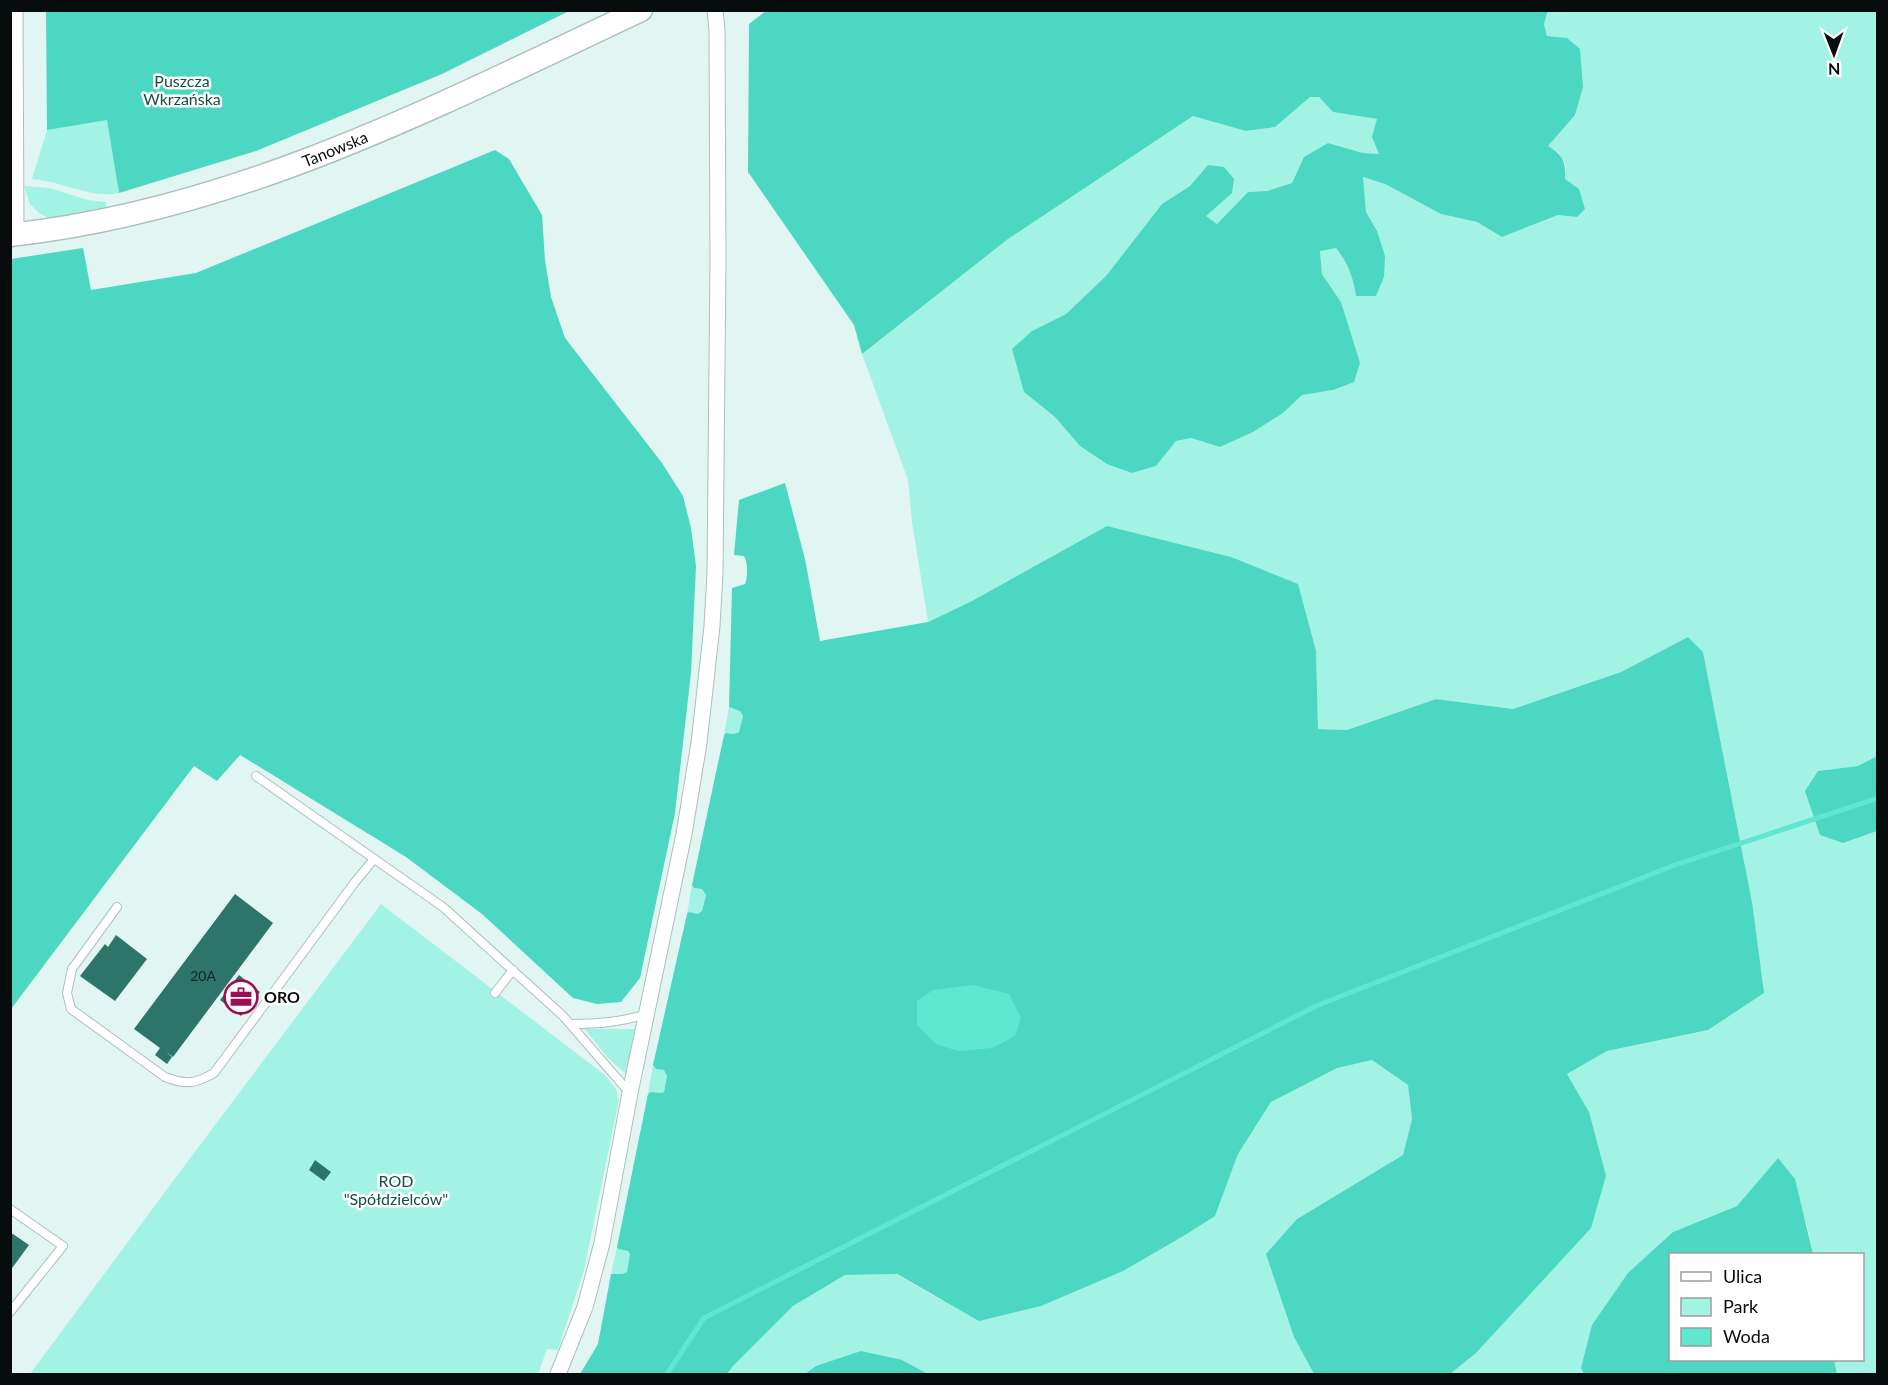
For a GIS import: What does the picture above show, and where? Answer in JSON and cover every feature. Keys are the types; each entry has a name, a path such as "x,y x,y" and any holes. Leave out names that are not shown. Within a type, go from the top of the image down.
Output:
{"main road":[{"name":"Tanowska","path":"13,235 159,207 266,176 331,152 405,120 641,10"}],"street":[{"path":"13,235 15,10"},
{"path":"558,1374 574,1336 593,1278 690,803 700,732 714,599 718,261 715,10"}],"lane":[{"path":"256,776 443,907 571,1023 630,1093"},
{"path":"117,906 72,969 67,993 71,1009 165,1077 181,1083 200,1082 214,1073 374,859"},
{"path":"495,993 513,970"},
{"path":"571,1023 599,1024 623,1021 647,1014"},
{"path":"10,1209 63,1246 10,1312"}],"green space":[{"name":"Puszcza Wkrzańska","path":"46,10 569,11 442,74 256,151 119,193 107,120 47,130"},
{"path":"1548,10 1544,24 1547,36 1567,38 1580,49 1583,87 1575,115 1548,146 1562,160 1565,179 1579,189 1585,209 1577,217 1558,215 1502,237 1477,222 1441,214 1385,184 1363,177 1366,212 1377,231 1385,256 1384,277 1376,296 1356,296 1349,270 1336,248 1320,251 1322,274 1341,302 1360,363 1354,382 1333,390 1302,395 1283,413 1253,432 1220,447 1191,438 1176,441 1156,466 1132,473 1107,464 1080,446 1055,417 1024,392 1012,349 1032,331 1066,314 1106,276 1162,204 1190,186 1208,165 1224,167 1234,179 1232,193 1206,216 1217,224 1248,192 1267,191 1292,183 1304,157 1328,143 1363,153 1379,154 1372,137 1377,119 1333,112 1319,97 1310,97 1275,127 1246,131 1193,116 1008,239 862,354 854,325 748,172 749,24 766,11"},
{"path":"1548,11 1877,11 1877,756 1858,766 1818,771 1843,843 1877,831 1877,1374 1837,1374 1834,1361 1864,1361 1864,1253 1813,1253 1807,1225 1778,1158 1737,1206 1673,1232 1582,1368 1584,1374 1450,1374 1476,1353 1525,1299 1589,1112 1567,1074 1607,1051 1708,1030 1752,902 1703,652 1688,637 1621,672 1513,709 1436,699 1347,730 1318,729 1316,651 972,601 928,622 912,522 908,480 862,354 1008,239 1193,116 1247,131 1275,127 1309,97 1319,97 1333,112 1377,119 1380,154 1363,153 1328,143 1304,157 1292,183 1267,191 1248,192 1217,224 1205,216 1216,206 1208,165 1190,186 1162,204 1106,276 1066,314 1032,331 1024,392 1055,417 1080,446 1132,473 1156,466 1176,441 1191,438 1220,447 1253,432 1283,413 1302,395 1333,390 1349,331 1341,302 1322,274 1320,250 1336,248 1349,270 1356,296 1377,231 1366,212 1363,177 1385,184 1441,214 1477,222 1502,237 1558,215 1577,217 1564,179 1566,166 1558,152 1547,147 1575,115 1567,38 1547,36 1544,24"},
{"path":"107,119 119,193 97,194 32,179 47,130"},
{"path":"495,150 509,159 542,215 545,260 551,297 565,338 662,463 683,496 691,528 696,566 691,673 675,813 640,978 621,1002 597,1004 573,998 482,914 406,857 240,755 217,781 194,766 11,1009 11,259 83,248 91,290 196,273"},
{"path":"24,186 50,188 88,200 106,202 107,210 49,218 39,213 30,204"},
{"path":"785,483 805,559 820,641 928,622 972,601 1107,526 1231,557 1298,584 1316,651 1318,729 1347,730 1436,699 1513,709 1621,672 1688,637 1703,652 1752,902 1764,993 1708,1030 1607,1051 1567,1074 1589,1112 1606,1176 1591,1228 1476,1353 1450,1374 1314,1374 1294,1337 1266,1254 1297,1219 1403,1155 1412,1119 1408,1085 1372,1060 1337,1068 1271,1102 1238,1154 1215,1216 1123,1271 1041,1306 979,1321 897,1274 845,1275 793,1306 727,1374 580,1374 598,1344 611,1274 627,1272 630,1254 617,1247 648,1094 664,1092 667,1076 664,1070 656,1069 653,1065 687,914 689,912 698,914 702,911 706,895 702,889 694,888 692,885 724,735 739,732 743,716 740,711 729,707 732,588 745,584 747,574 744,556 734,555 739,500"},
{"path":"729,707 740,711 743,716 739,732 724,735"},
{"path":"1877,756 1877,831 1843,843 1820,835 1805,791 1818,771 1858,766"},
{"path":"692,885 694,888 702,889 706,894 702,911 698,914 689,912 687,914"},
{"name":"ROD \"Spółdzielców\"","path":"381,904 605,1075 616,1089 619,1100 584,1270 558,1350 547,1349 538,1374 30,1374 179,1173"},
{"path":"585,1029 636,1029 627,1075 607,1057"},
{"path":"1372,1060 1408,1085 1412,1119 1403,1155 1297,1219 1294,1337 1314,1374 928,1374 902,1360 816,1366 805,1374 727,1374 793,1306 845,1275 896,1274 941,1300 1215,1216 1238,1154 1271,1102 1337,1067"},
{"path":"653,1065 656,1069 664,1070 667,1076 664,1092 648,1094"},
{"path":"1778,1158 1795,1179 1813,1253 1669,1253 1669,1361 1834,1361 1837,1374 1584,1374 1581,1368 1592,1325 1628,1273 1673,1232 1737,1206"},
{"path":"617,1247 630,1254 627,1272 611,1274"},
{"path":"861,1351 902,1360 928,1374 805,1374 816,1366"}],"water":[{"path":"974,985 1009,994 1021,1018 1015,1036 992,1048 958,1051 936,1044 917,1025 917,1001 933,990"}],"building":[{"path":"235,894 273,923 173,1057 166,1052 172,1057 167,1064 155,1055 160,1048 134,1029"},
{"path":"116,935 147,959 115,1001 80,976 105,944 108,947"},
{"path":"239,975 260,992 241,1016 220,1000"},
{"path":"315,1160 331,1172 324,1181 309,1170"},
{"path":"10,1232 29,1245 10,1271"}],"waterway":[{"path":"667,1374 704,1318 1316,1006 1675,865 1878,798"}],"place":[{"name":"ORO","path":"241,997"}]}
